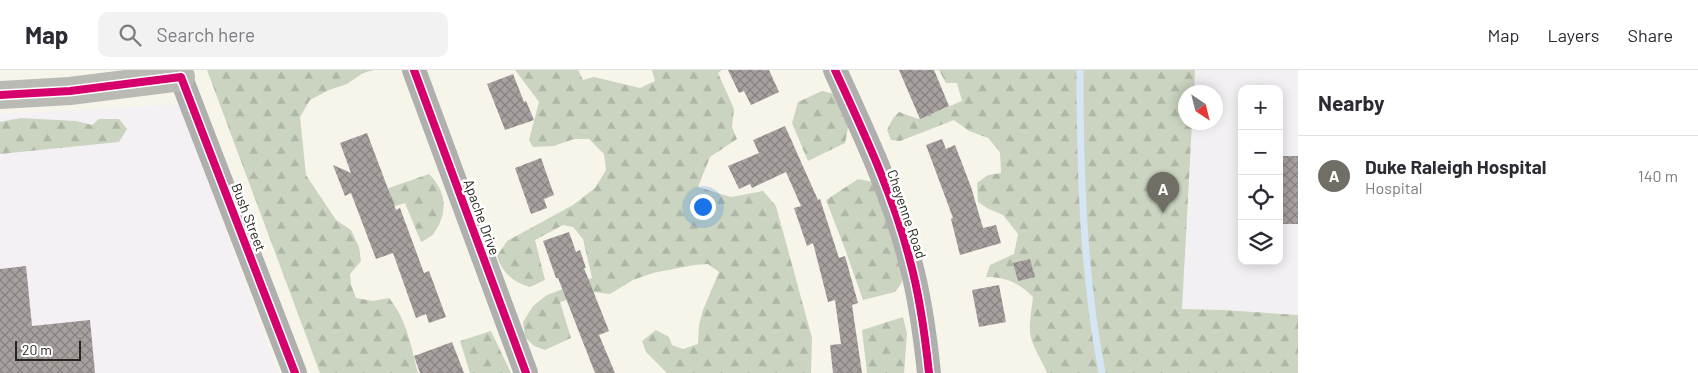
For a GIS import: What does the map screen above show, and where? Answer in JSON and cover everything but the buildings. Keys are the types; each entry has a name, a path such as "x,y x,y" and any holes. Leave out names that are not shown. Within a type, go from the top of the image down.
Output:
{"street":[{"name":"Apache Drive","path":"414,70 526,373"},
{"name":"Cheyenne Road","path":"835,70 883,178 910,260 921,311 929,373"},
{"path":"0,95 70,91 179,74"},
{"name":"Bush Street","path":"179,74 295,373"}],"shaded area":[{"path":"1080,70 1298,70 1298,373 1102,373"},
{"path":"179,104 278,373 0,373 0,114"}],"green space":[{"path":"207,70 374,70 363,73 347,84 329,90 310,100 300,117 306,175 336,220 351,230 359,247 361,261 350,274 351,285 356,298 373,301 389,298 404,324 418,373 320,373"},
{"path":"515,70 578,70 583,80 594,77 640,88 655,81 652,70 722,70 718,73 734,109 732,127 737,139 710,157 698,187 731,197 763,191 776,206 812,338 811,373 667,373 646,352 642,341 656,330 669,337 672,345 683,349 698,344 699,325 703,310 719,272 708,264 653,273 633,280 610,294 594,292 560,302 571,338 545,350 534,346 525,337 523,322 533,306 547,295 592,278 583,239 573,227 563,225 535,240 545,280 530,287 519,283 509,276 497,256 507,241 573,205 595,188 606,170 604,154 589,139 574,139 554,146 533,147 529,140 539,102"},
{"path":"939,70 1195,70 1194,85 1178,85 1178,130 1192,130 1182,309 1298,315 1298,373 1047,373 1030,333 1033,297 1023,288 1012,282 1000,278 986,277 990,265 1014,254 1018,234 1003,215 978,202 977,183 988,175 1001,173 1000,152 988,138 969,131 954,120 900,141 891,140 887,130 893,118 899,112 918,119 962,101 957,83 946,83"},
{"path":"822,91 839,95 848,118 847,135 845,143 808,161 792,123 798,102"},
{"path":"21,118 76,121 92,125 99,119 119,119 127,129 119,142 0,154 0,122"},
{"path":"429,174 439,187 443,202 442,217 439,225 430,237 421,242 405,203 368,215 366,196"},
{"path":"858,179 873,182 903,261 902,282 895,292 863,300 826,200"},
{"path":"903,317 907,333 904,373 867,373 862,330"},
{"path":"491,331 511,373 470,373 460,341"}],"waterway":[{"path":"1080,70 1084,222 1091,298 1102,373"}],"cycle path":[{"path":"414,70 526,373"},
{"path":"835,70 887,188 903,237 914,275 924,330 929,373"},
{"path":"0,95 70,91 181,77 295,373"}],"place":[{"name":"Duke Raleigh Hospital","path":"1163,213"}]}
